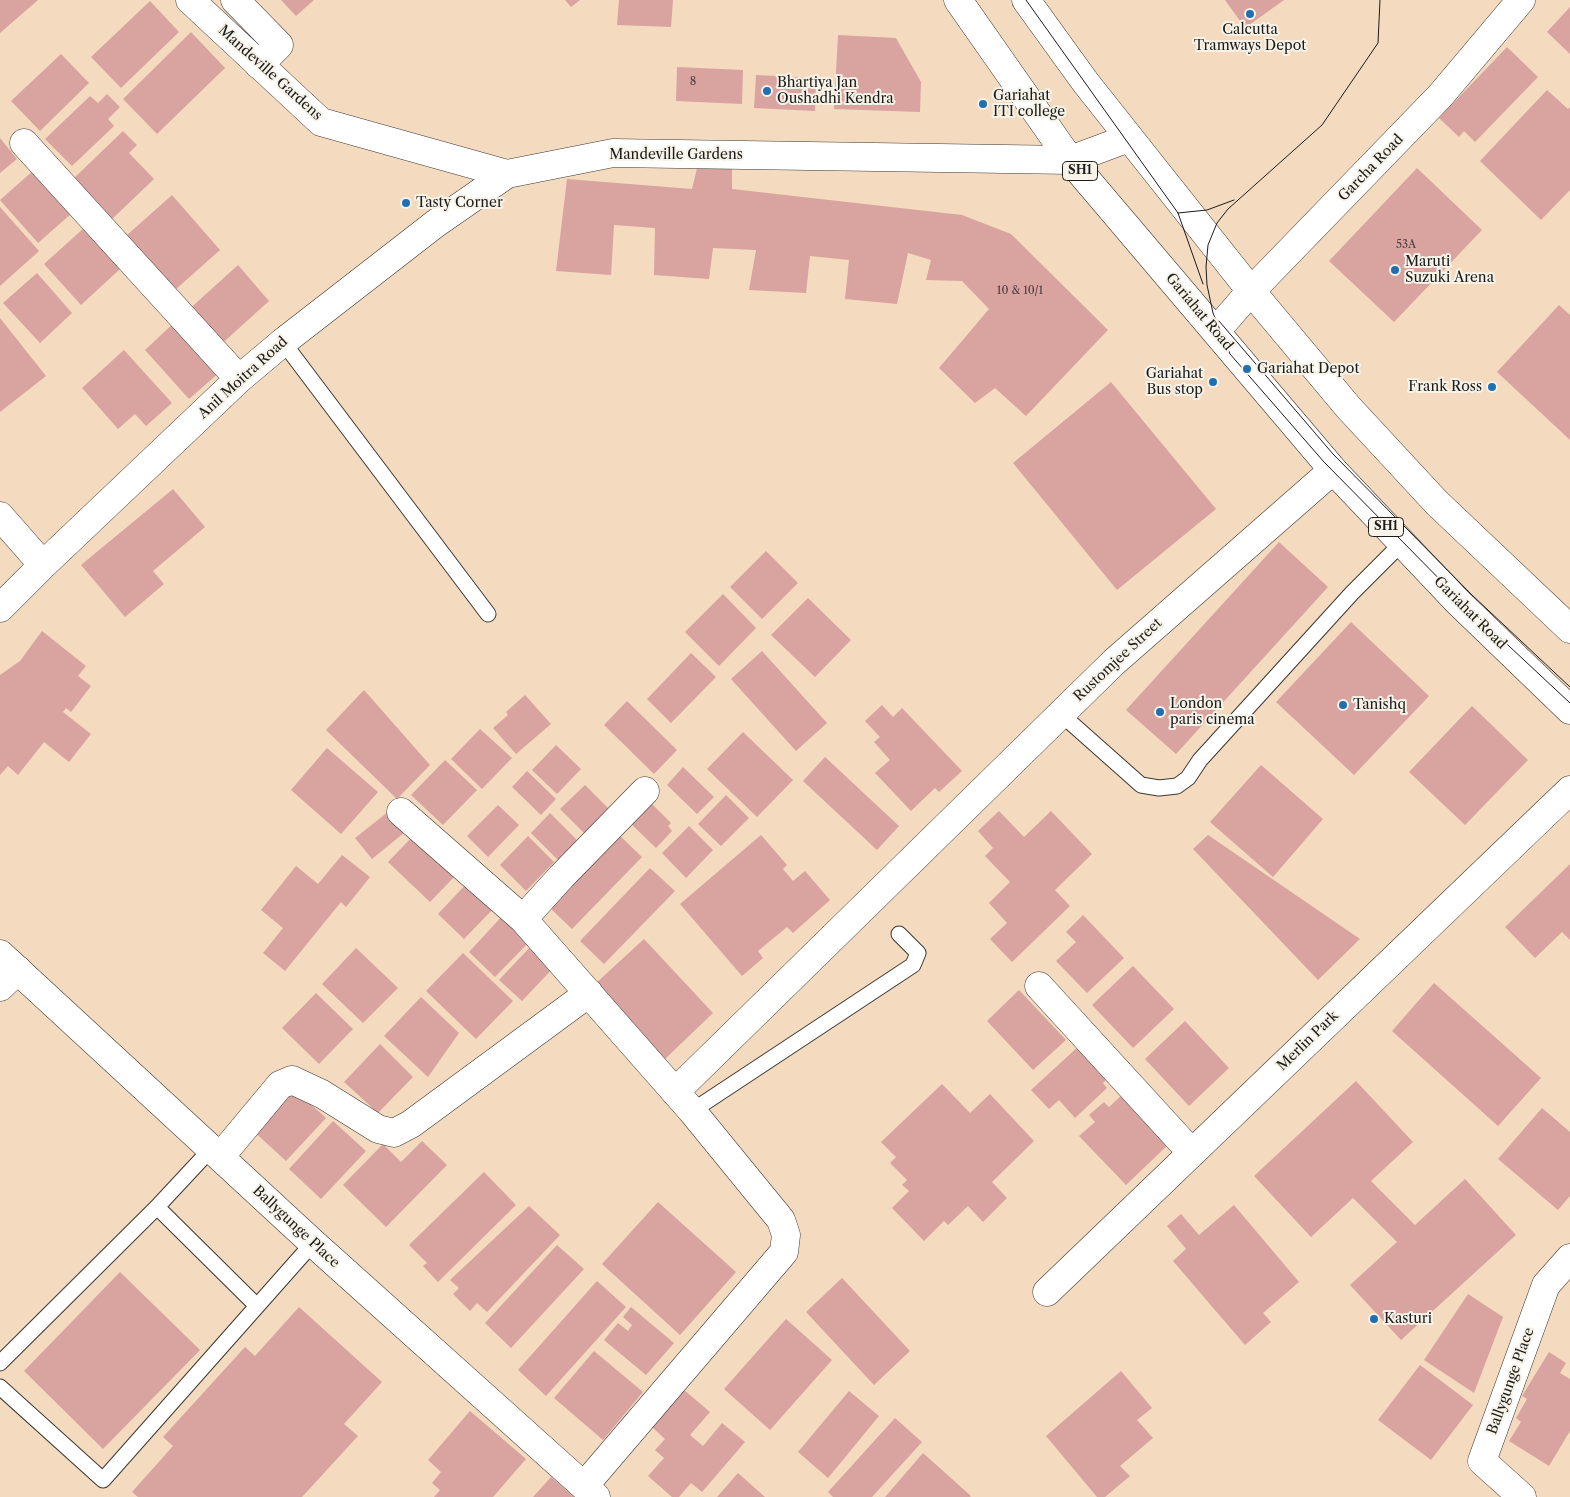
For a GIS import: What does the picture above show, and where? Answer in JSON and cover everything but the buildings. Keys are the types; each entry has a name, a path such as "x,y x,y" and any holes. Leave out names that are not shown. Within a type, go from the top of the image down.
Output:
{"street":[{"name":"Mandeville Gardens","path":"190,0 321,122 507,174 613,153 1070,160"},
{"path":"235,0 279,45 259,65"},
{"name":"Gariahat Road","path":"958,0 1070,160 1332,470 1457,601 1570,710"},
{"path":"1026,0 1086,83 1129,138 1251,291 1348,407 1437,503 1570,629"},
{"name":"Garcha Road","path":"1216,331 1251,291 1440,96 1521,0"},
{"path":"1070,160 1129,138"},
{"path":"24,143 239,379"},
{"name":"Anil Moitra Road","path":"0,608 239,379 283,342 435,224 507,174"},
{"name":"Rustomjee Street","path":"683,1101 913,860 1114,662 1332,470"},
{"path":"0,516 43,565"},
{"name":"Merlin Park","path":"1047,1292 1570,790"},
{"path":"523,919 560,876 645,792"},
{"path":"401,812 523,919 683,1101 781,1220 786,1235 784,1252 590,1492"},
{"name":"Ballygunge Place","path":"6,970 216,1153 313,1243 590,1492"},
{"path":"1039,986 1192,1153"},
{"path":"216,1153 280,1085 292,1080 322,1094 378,1129 394,1133 410,1124 589,994"},
{"name":"Ballygunge Place","path":"1522,1497 1482,1461 1546,1285 1570,1258"}],"lane":[{"path":"283,342 488,614"},
{"path":"1061,714 1141,785 1159,788 1177,786 1188,778 1200,760 1352,593 1402,543"},
{"path":"683,1101 914,965 918,953 899,934"},
{"path":"0,1363 157,1207 216,1153"},
{"path":"157,1207 257,1306"},
{"path":"0,1387 102,1480 313,1243"}],"tram line":[{"path":"1026,0 1178,213 1203,284"},
{"path":"1380,0 1378,43 1322,125 1228,209 1217,223 1208,245 1206,267 1207,285 1213,313 1230,354 1324,462 1464,604 1570,703"},
{"path":"1178,213 1207,210 1234,200"},
{"path":"1219,321 1333,454 1472,595 1570,687"}],"place":[{"name":"Calcutta Tramways Depot","path":"1250,14"},
{"name":"Bhartiya Jan Oushadhi Kendra","path":"767,91"},
{"name":"Gariahat ITI college","path":"983,104"},
{"name":"Tasty Corner","path":"406,203"},
{"name":"Maruti Suzuki Arena","path":"1395,270"},
{"name":"Gariahat Depot","path":"1247,369"},
{"name":"Gariahat Bus stop","path":"1213,382"},
{"name":"Frank Ross","path":"1492,387"},
{"name":"Tanishq","path":"1343,705"},
{"name":"London paris cinema","path":"1160,712"},
{"name":"Kasturi","path":"1374,1319"}]}
